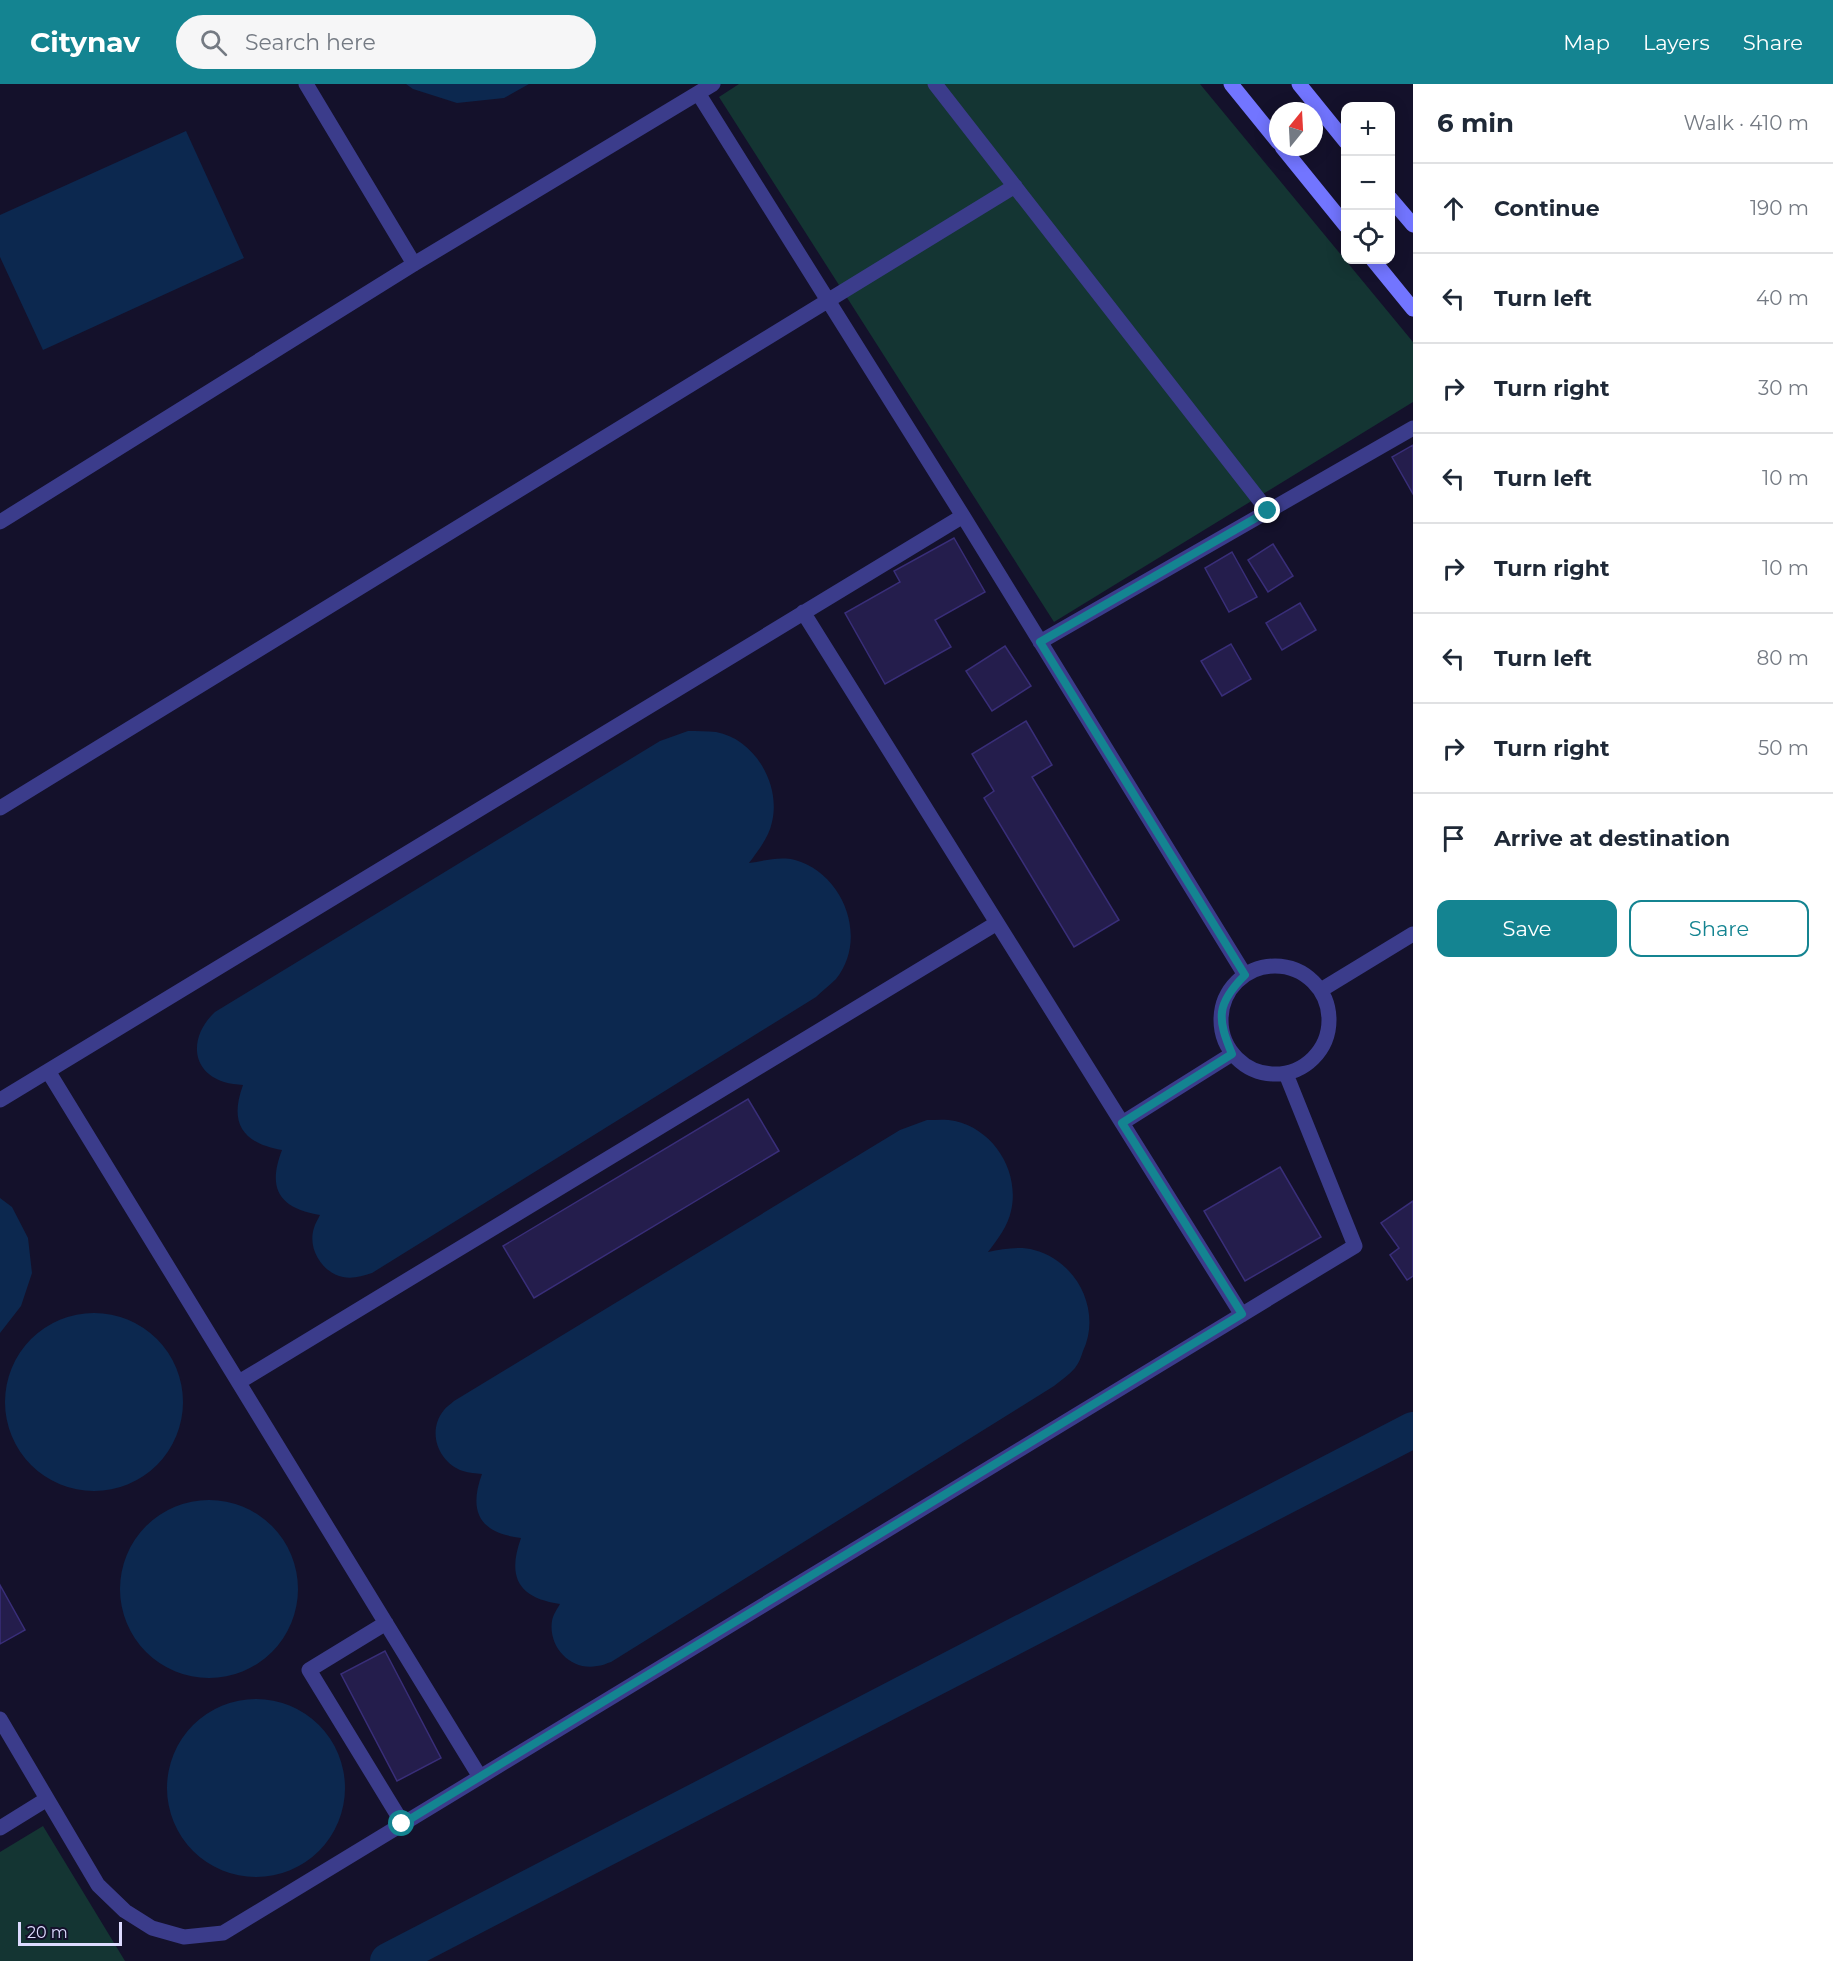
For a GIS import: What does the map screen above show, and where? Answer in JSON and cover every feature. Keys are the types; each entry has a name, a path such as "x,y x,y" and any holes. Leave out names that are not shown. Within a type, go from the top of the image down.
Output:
{"street":[{"path":"1231,84 1269,131"},
{"path":"1299,84 1341,136"},
{"path":"1289,156 1341,220"},
{"path":"1395,204 1413,225"},
{"path":"1376,264 1413,309"}],"lane":[{"path":"306,84 414,264"},
{"path":"0,522 414,264 713,84"},
{"path":"935,84 1268,511"},
{"path":"698,93 963,516 1245,975"},
{"path":"0,808 1015,186"},
{"path":"1040,642 1413,428"},
{"path":"0,1100 963,516"},
{"path":"803,612 1242,1314"},
{"path":"239,1382 996,923"},
{"path":"1320,990 1413,934"},
{"path":"1264,967 1285,967 1305,975 1320,990 1329,1010 1329,1031 1321,1050 1306,1065 1286,1074 1265,1074 1245,1066 1232,1054 1222,1031 1222,1010 1230,990 1245,975 1264,967"},
{"path":"1122,1123 1232,1054"},
{"path":"48,1071 480,1776"},
{"path":"0,1719 98,1885 125,1911 152,1928 184,1937 223,1933 1355,1246 1286,1074"},
{"path":"386,1623 309,1670 402,1824"},
{"path":"0,1828 47,1799"}],"green space":[{"path":"739,84 1200,84 1341,255 1341,264 1349,264 1413,342 1413,402 1054,622 719,97"},
{"path":"43,1826 125,1961 0,1961 0,1852"}],"water":[{"path":"406,84 529,84 504,98 457,103 413,89"},
{"path":"186,131 244,258 43,350 0,257 0,215"},
{"path":"688,731 716,732 730,736 753,754 769,779 774,808 771,828 749,863 778,859 795,860 812,867 826,878 838,893 846,909 850,927 850,945 846,963 836,979 816,997 372,1273 347,1278 329,1271 318,1259 313,1244 312,1236 320,1215 295,1207 286,1202 280,1194 276,1176 282,1150 257,1142 242,1129 238,1110 243,1085 226,1083 212,1076 199,1060 198,1041 207,1021 215,1012 660,741"},
{"path":"927,1120 952,1120 969,1126 993,1143 1001,1155 1012,1182 1013,1197 1010,1217 988,1252 1017,1248 1034,1250 1049,1256 1073,1276 1082,1290 1089,1320 1088,1336 1076,1366 1054,1386 611,1662 601,1666 587,1667 570,1661 558,1648 552,1631 555,1612 560,1604 534,1597 526,1591 516,1574 515,1564 521,1538 507,1535 487,1526 477,1510 476,1499 482,1474 465,1472 455,1467 442,1454 438,1446 436,1428 444,1410 454,1401 900,1130"},
{"path":"0,1198 12,1207 28,1238 32,1273 21,1306 0,1333"},
{"path":"94,1313 128,1320 157,1339 176,1368 183,1402 176,1436 157,1465 128,1484 94,1491 60,1484 31,1465 12,1436 5,1402 12,1368 31,1339 60,1320"},
{"path":"209,1500 243,1507 272,1526 291,1555 298,1589 291,1623 272,1652 243,1671 209,1678 175,1671 146,1652 127,1623 120,1589 127,1555 146,1526 175,1507"},
{"path":"256,1699 290,1706 319,1725 338,1754 345,1788 338,1822 319,1851 290,1870 256,1877 222,1870 193,1851 174,1822 167,1788 174,1754 193,1725 222,1706"}],"building":[{"path":"1413,445 1413,494 1392,457"},
{"path":"954,538 985,592 935,620 951,647 885,684 845,613 900,582 894,571"},
{"path":"1273,544 1293,576 1268,592 1248,560"},
{"path":"1232,552 1257,597 1229,612 1205,568"},
{"path":"1300,603 1316,630 1282,650 1266,623"},
{"path":"1231,644 1251,679 1222,696 1201,661"},
{"path":"1005,646 1031,686 992,711 966,671"},
{"path":"1026,721 1052,765 1032,777 1119,920 1074,947 984,798 994,791 972,754"},
{"path":"748,1099 779,1151 534,1298 503,1246"},
{"path":"1280,1167 1321,1237 1245,1281 1204,1211"},
{"path":"1413,1201 1413,1276 1407,1280 1390,1255 1399,1248 1381,1223"},
{"path":"0,1585 25,1630 0,1644"},
{"path":"385,1651 441,1758 397,1781 341,1674"}],"waterway":[{"path":"388,1961 1413,1430"}],"route":[{"path":"402,1824 1242,1314 1122,1123 1232,1054 1222,1031 1222,1010 1230,990 1245,975 1040,642 1268,511"}]}
